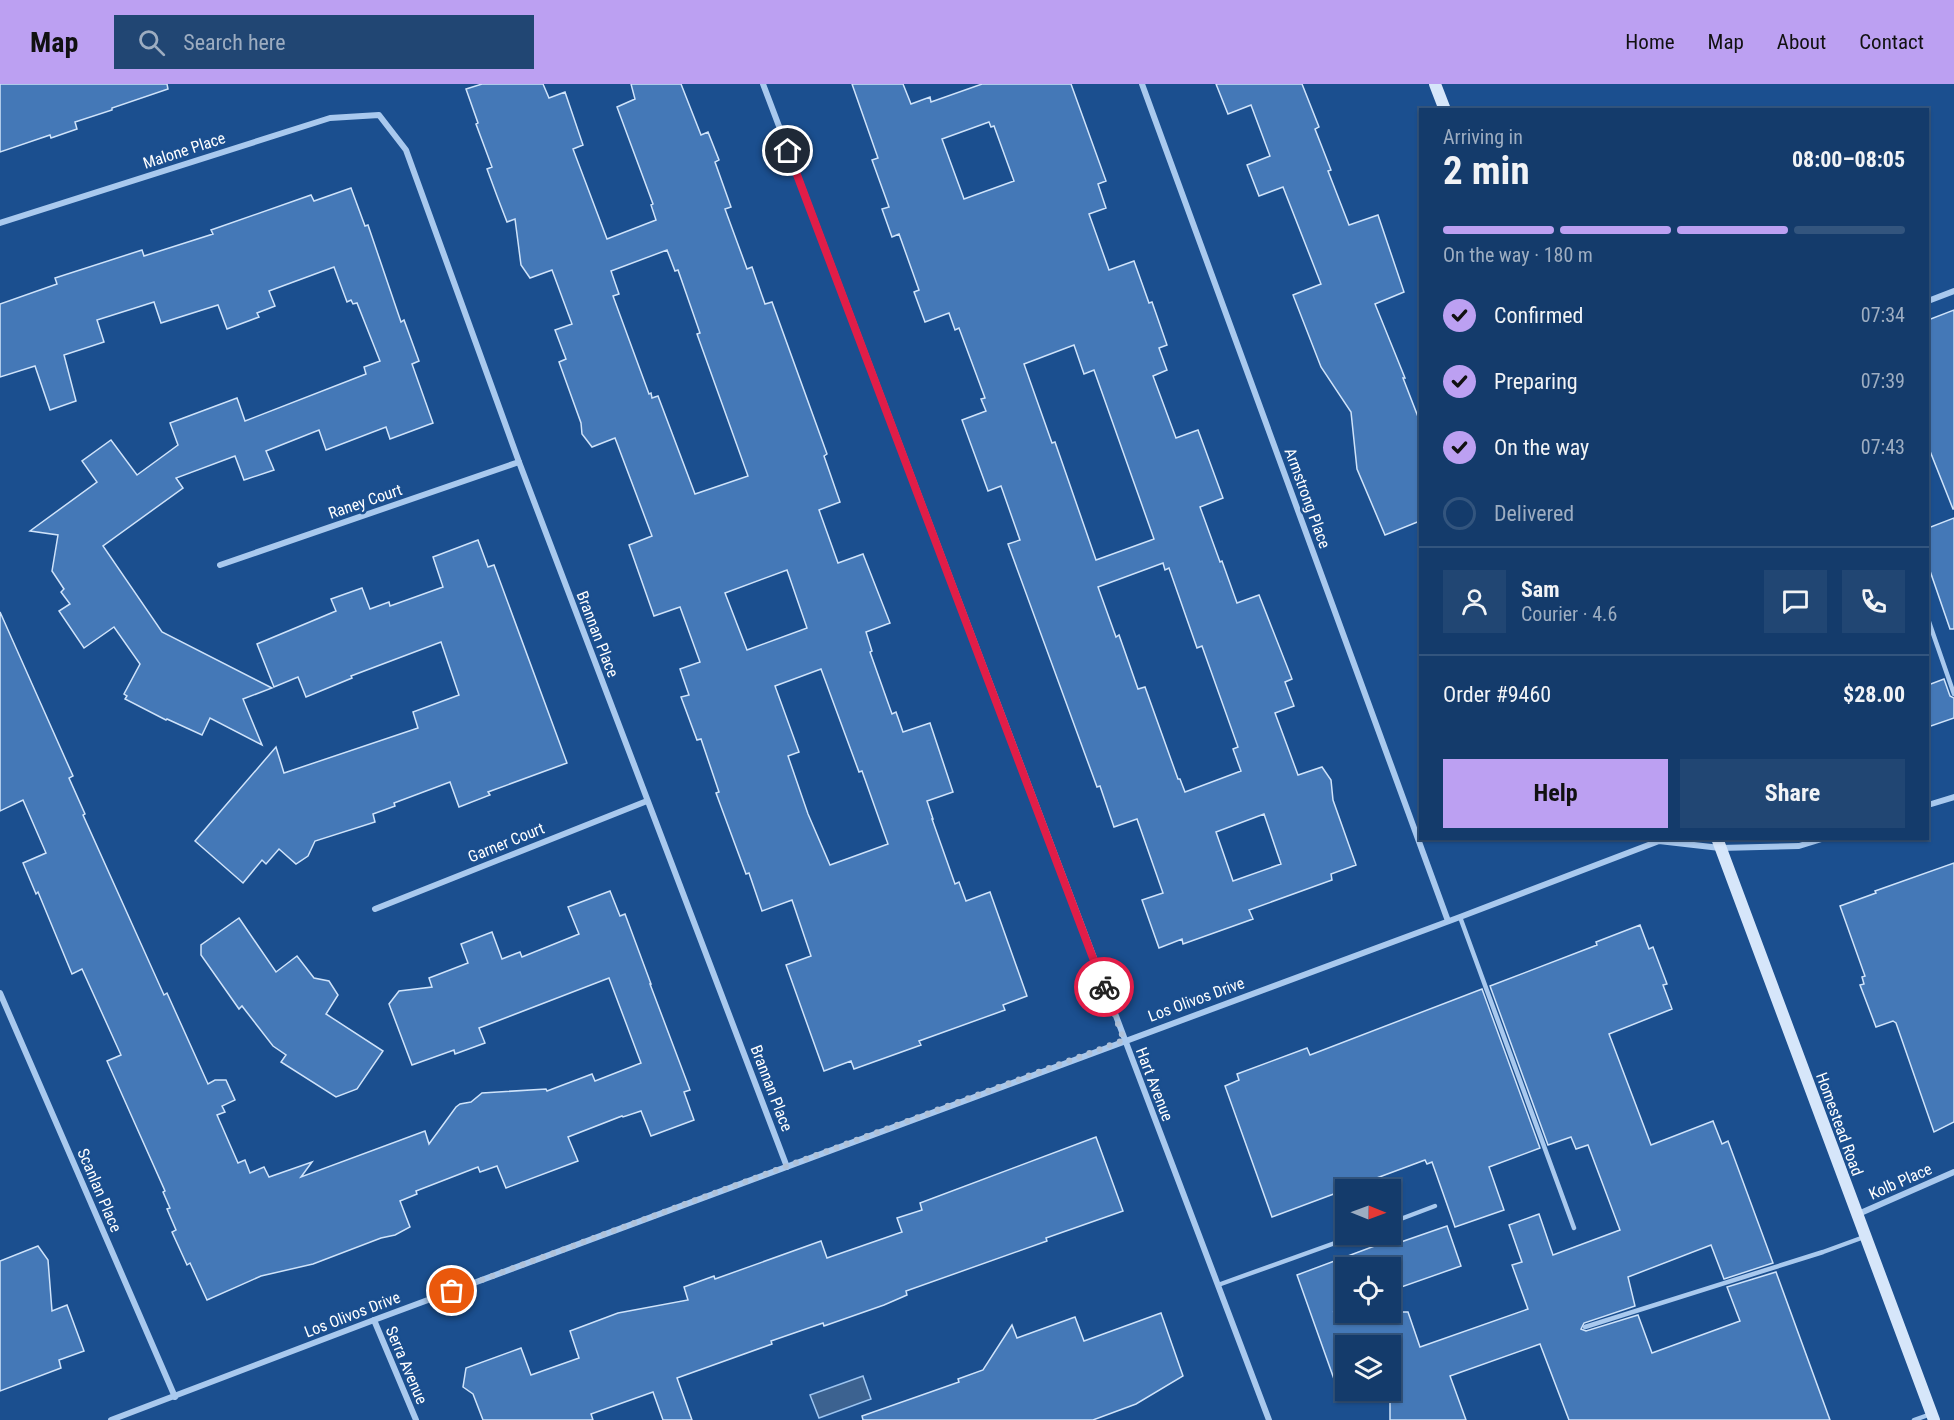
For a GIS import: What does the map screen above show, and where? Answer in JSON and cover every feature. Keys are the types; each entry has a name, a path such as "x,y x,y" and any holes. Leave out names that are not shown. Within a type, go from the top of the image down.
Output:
{"main road":[{"path":"1435,84 1444,108"},
{"name":"Homestead Road","path":"1718,843 1933,1417"}],"street":[{"name":"Hart Avenue","path":"763,84 1269,1420"},
{"name":"Armstrong Place","path":"1142,84 1448,921"},
{"name":"Malone Place","path":"0,223 330,118 380,115"},
{"name":"Brannan Place","path":"380,115 406,150 519,462 787,1167"},
{"path":"1929,301 1954,291"},
{"name":"Raney Court","path":"220,565 519,462"},
{"path":"1929,805 1954,797"},
{"name":"Garner Court","path":"375,909 647,801"},
{"name":"Los Olivos Drive","path":"111,1420 1659,841 1799,846 1818,840"},
{"name":"Scanlan Place","path":"0,993 174,1397"},
{"name":"Kolb Place","path":"1856,1215 1954,1172"},
{"name":"Serra Avenue","path":"374,1320 416,1420"}],"lane":[{"path":"1929,622 1954,694"},
{"path":"1460,917 1574,1228"},
{"path":"1401,1219 1436,1206"},
{"path":"1585,1327 1823,1252 1864,1236"},
{"path":"1218,1285 1335,1243"},
{"path":"1914,1420 1933,1417"}],"water":[{"path":"863,1376 871,1399 819,1418 810,1395"}],"building":[{"path":"0,84 167,84 168,89 75,122 77,129 51,138 50,135 0,152"},
{"path":"482,84 543,84 549,98 565,92 583,145 573,149 607,239 656,220 651,205 653,204 617,107 635,99 631,84 681,84 701,135 708,132 719,160 715,162 731,207 725,209 747,269 752,267 765,304 772,302 827,454 824,456 840,502 819,510 838,563 863,554 890,623 866,632 872,651 870,652 892,714 896,712 903,732 930,723 953,792 927,801 955,884 959,882 966,901 990,892 1027,996 1003,1005 1005,1010 919,1041 921,1045 854,1069 851,1061 824,1071 786,965 811,956 792,900 762,911 749,873 746,874 716,793 719,792 701,739 697,740 681,697 689,695 680,669 700,662 680,607 654,616 629,545 652,536 615,438 592,447 582,434 581,423 559,362 566,359 555,330 572,324 552,270 530,278 521,265 515,219 507,222 497,196 487,169 492,167 466,89","holes":["667,250 675,271 678,270 700,333 697,334 748,476 695,494 658,396 652,398 651,393 649,394 613,296 619,294 611,271","787,570 807,628 747,650 725,593","821,669 859,772 862,771 888,844 830,865 808,814 788,756 799,752 775,686"]},
{"path":"852,84 903,84 911,104 930,97 931,102 982,84 1071,84 1106,181 1098,184 1106,208 1089,214 1109,270 1134,261 1149,303 1152,302 1167,345 1159,348 1167,370 1153,376 1176,438 1198,430 1223,498 1200,507 1237,603 1259,595 1292,679 1285,682 1294,706 1275,713 1298,775 1322,767 1331,780 1333,800 1356,865 1331,874 1332,880 1249,910 1253,919 1183,944 1182,939 1159,948 1142,900 1163,893 1137,819 1114,827 1100,786 1097,787 1008,544 1020,540 1001,486 988,491 962,420 986,411 981,399 985,398 959,328 955,330 949,313 925,322 914,292 919,290 899,234 892,237 882,209 889,207 872,160 878,158","holes":["989,122 991,127 994,126 1014,181 964,199 942,139","1074,345 1084,374 1094,370 1154,539 1096,560 1055,442 1052,443 1024,364","1163,563 1165,570 1169,568 1197,648 1202,646 1238,747 1233,749 1241,771 1185,792 1178,779 1145,687 1138,689 1119,635 1116,637 1098,587","1264,814 1281,864 1233,881 1216,832"]},
{"path":"1216,84 1302,84 1319,127 1315,129 1331,170 1328,171 1349,225 1378,215 1404,292 1375,304 1419,419 1419,521 1385,535 1357,469 1351,412 1321,367 1293,295 1321,284 1283,187 1259,196 1247,165 1270,156 1251,105 1228,114"},
{"path":"351,188 365,226 368,225 401,322 404,320 419,361 412,364 433,423 390,439 386,427 326,450 319,430 266,451 274,470 244,480 235,456 176,478 183,488 103,546 162,632 272,688 243,699 262,745 210,718 202,735 125,699 127,696 124,694 140,664 114,627 84,648 59,611 70,604 61,592 64,589 52,571 58,535 30,531 97,482 82,461 111,440 137,475 178,445 170,423 237,398 245,421 366,374 364,367 380,361 357,303 353,304 351,300 347,302 334,267 269,291 275,306 257,313 259,317 227,329 218,305 161,323 154,302 97,320 104,342 64,355 76,401 50,410 35,366 0,377 0,304 57,284 55,278 142,250 144,256 213,234 211,230 311,195 314,201"},
{"path":"1954,310 1954,509 1929,449 1929,320"},
{"path":"1954,518 1954,629 1950,629 1929,568 1929,528"},
{"path":"478,540 488,567 494,565 567,763 488,792 490,795 459,807 450,782 394,803 395,806 373,814 375,822 315,841 308,856 296,864 279,849 266,864 262,860 243,883 195,841 276,747 284,773 418,728 413,712 459,695 441,642 351,676 352,678 306,697 298,677 274,687 257,644 336,611 331,599 362,588 370,609 389,602 390,606 443,587 433,557"},
{"path":"0,612 73,776 69,778 85,814 83,815 164,995 167,993 208,1084 215,1080 226,1080 235,1100 222,1106 225,1112 217,1115 238,1163 245,1160 250,1173 264,1167 269,1177 312,1162 301,1177 425,1131 429,1144 456,1107 471,1102 482,1093 546,1089 547,1091 592,1074 595,1081 641,1063 609,978 479,1028 485,1043 455,1054 454,1050 412,1065 389,1004 399,991 432,987 429,978 468,963 461,944 492,932 502,959 520,952 522,957 579,934 568,907 610,891 620,916 625,914 690,1090 684,1092 694,1120 651,1136 641,1111 622,1116 568,1137 578,1161 506,1188 497,1166 480,1172 478,1167 416,1191 417,1194 400,1201 410,1227 395,1235 381,1238 313,1264 261,1276 207,1300 190,1263 187,1265 172,1232 176,1230 167,1209 170,1208 163,1192 165,1191 107,1061 121,1055 82,969 72,974 38,892 36,894 23,863 46,853 23,800 0,811"},
{"path":"1944,679 1950,696 1954,698 1954,718 1929,727 1929,685"},
{"path":"1954,863 1954,1122 1934,1132 1896,1023 1893,1021 1876,1027 1860,985 1864,984 1862,977 1865,976 1840,906"},
{"path":"239,918 276,972 297,956 314,978 329,981 338,995 326,1014 383,1051 357,1089 336,1097 281,1062 286,1055 273,1046 242,1006 239,1009 201,955 201,945"},
{"path":"1640,925 1649,949 1653,947 1667,984 1663,985 1672,1009 1609,1034 1651,1145 1713,1121 1722,1144 1728,1141 1773,1263 1724,1279 1711,1245 1628,1277 1635,1306 1584,1323 1581,1329 1586,1331 1638,1315 1652,1353 1740,1321 1727,1287 1776,1272 1830,1420 1569,1420 1540,1344 1450,1376 1466,1420 1390,1420 1390,1401 1401,1401 1401,1335 1335,1335 1334,1379 1297,1275 1335,1261 1335,1311 1333,1312 1335,1312 1335,1323 1401,1323 1401,1312 1408,1312 1420,1347 1528,1309 1512,1265 1522,1262 1509,1225 1539,1214 1553,1255 1620,1230 1588,1145 1576,1149 1571,1137 1548,1145 1490,986 1597,945 1596,942"},
{"path":"1482,989 1540,1148 1489,1167 1504,1210 1455,1227 1432,1162 1427,1164 1425,1160 1374,1179 1335,1179 1335,1194 1272,1217 1225,1086 1239,1080 1237,1074 1307,1048 1310,1055"},
{"path":"1096,1137 1123,1211 1046,1238 1047,1241 906,1291 907,1295 884,1305 771,1341 772,1344 677,1378 692,1420 663,1420 653,1392 591,1414 593,1420 483,1420 473,1394 463,1387 466,1368 521,1348 531,1375 579,1358 570,1331 618,1313 688,1300 684,1287 714,1276 715,1279 821,1241 827,1258 902,1232 897,1218 922,1210 920,1203"},
{"path":"1447,1226 1461,1266 1401,1287 1401,1257 1345,1257 1377,1245 1401,1245 1401,1242"},
{"path":"38,1246 48,1260 52,1311 67,1305 84,1351 59,1360 61,1368 0,1391 0,1261"},
{"path":"1161,1313 1183,1376 1136,1404 1093,1420 863,1420 862,1416 959,1382 958,1379 983,1370 1012,1325 1017,1338 1075,1317 1084,1341"}],"way so far":[{"path":"452,1291 1124,1040 1104,987"}],"route":[{"path":"788,151 1104,987"}]}
